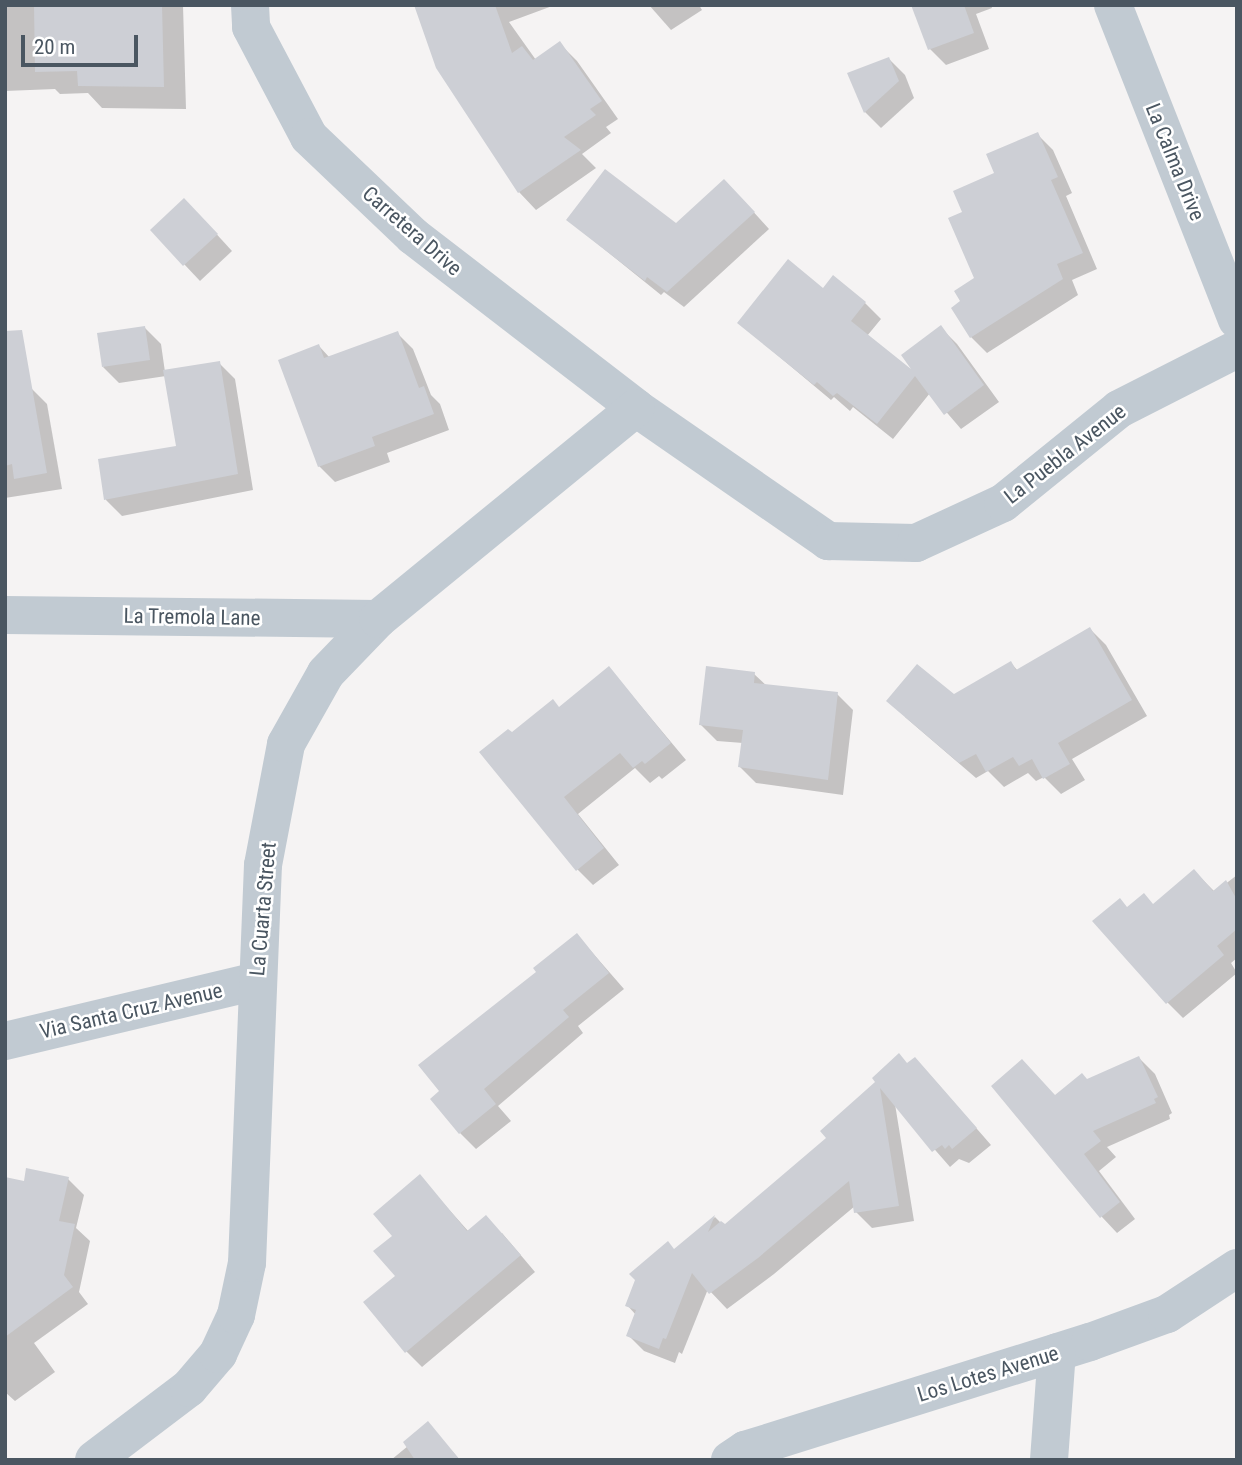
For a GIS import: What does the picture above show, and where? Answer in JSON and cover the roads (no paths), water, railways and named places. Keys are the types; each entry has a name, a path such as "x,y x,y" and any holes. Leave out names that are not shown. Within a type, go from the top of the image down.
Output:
{"street":[{"name":"Carretera Drive","path":"250,5 251,27 309,137 413,236 636,408"},
{"name":"La Calma Drive","path":"1113,5 1237,319"},
{"name":"La Puebla Avenue","path":"636,408 828,541 916,543 1003,503 1119,408 1237,349"},
{"name":"La Cuarta Street","path":"94,1460 189,1388 218,1354 236,1315 247,1263 256,981 263,864 286,744 326,673 378,619 636,408"},
{"name":"La Tremola Lane","path":"5,615 378,619"},
{"name":"Via Santa Cruz Avenue","path":"5,1041 256,981"},
{"name":"Los Lotes Avenue","path":"730,1460 745,1450 785,1449 1167,1314 1237,1268"},
{"path":"1049,1460 1058,1352"}]}
